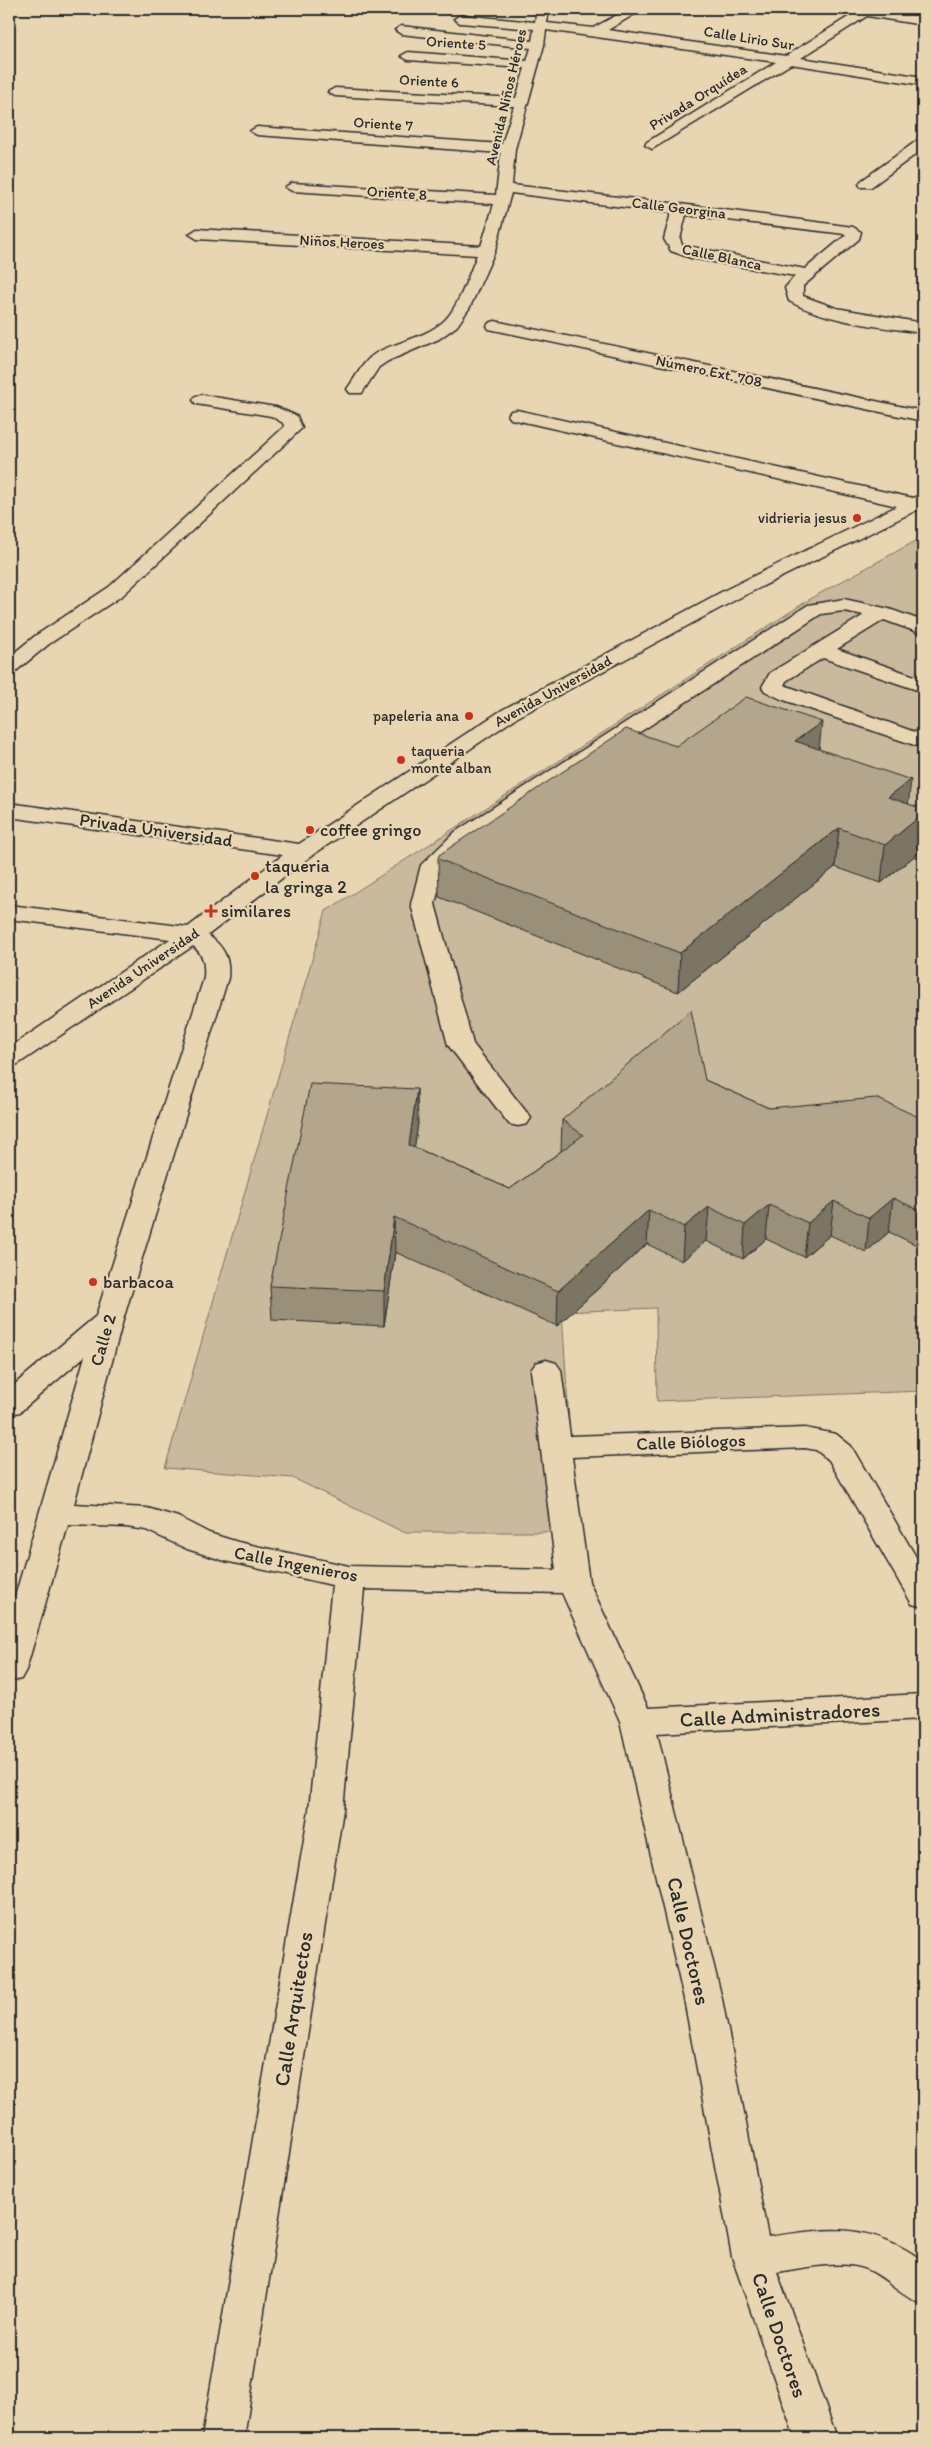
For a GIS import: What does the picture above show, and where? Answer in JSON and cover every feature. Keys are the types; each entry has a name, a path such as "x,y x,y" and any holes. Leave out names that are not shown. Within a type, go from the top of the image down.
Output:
{"street":[{"name":"Avenida Niños Héroes","path":"356,389 373,364 382,357 433,336 451,323 462,307 487,251 504,194 508,149 538,45 543,9"},
{"path":"597,31 637,9"},
{"path":"841,9 867,10 923,21"},
{"name":"Privada Orquídea","path":"652,145 867,10"},
{"name":"Calle Lirio Sur","path":"460,20 597,31 923,81"},
{"path":"401,30 538,45"},
{"name":"Oriente 5","path":"408,56 532,65"},
{"name":"Oriente 6","path":"334,92 521,102"},
{"name":"Oriente 7","path":"257,131 508,149"},
{"path":"866,184 920,149"},
{"name":"Oriente 8","path":"292,187 504,194"},
{"name":"Calle Georgina","path":"504,194 680,208 836,227 853,232 854,236 808,274"},
{"name":"Calle Blanca","path":"680,208 672,239 676,248 691,253 808,274"},
{"name":"Niños Heroes","path":"197,234 487,251"},
{"path":"808,274 793,288 793,294 799,301 825,309 923,328"},
{"name":"Número Ext. 708","path":"495,326 923,416"},
{"path":"9,667 42,640 116,591 293,428 291,420 276,412 202,400"},
{"path":"517,415 919,502"},
{"name":"Avenida Universidad","path":"9,1059 194,935 303,851 509,714 732,594 919,502"},
{"path":"518,1118 461,1044 423,904 434,865 463,837 815,609 844,605 882,613 923,628"},
{"path":"882,613 777,677 772,687 788,695 923,742"},
{"path":"821,650 923,686"},
{"name":"Privada Universidad","path":"9,810 303,851"},
{"path":"9,912 194,935"},
{"name":"Calle 2","path":"9,1670 56,1514 109,1320 216,978 218,962 209,947 194,935"},
{"path":"9,1405 109,1320"},
{"name":"Calle Doctores","path":"546,1370 573,1582 637,1721 703,1999 752,2257 816,2438"},
{"name":"Calle Biólogos","path":"557,1447 805,1438 824,1441 840,1454 923,1596"},
{"name":"Calle Ingenieros","path":"56,1514 126,1516 147,1519 167,1525 198,1541 236,1553 349,1577 573,1582"},
{"name":"Calle Arquitectos","path":"223,2438 326,1810 349,1577"},
{"name":"Calle Administradores","path":"637,1721 923,1706"},
{"path":"752,2257 834,2248 865,2250 902,2268 923,2285"}],"path":[{"path":"9,12 23,9"}],"shaded area":[{"path":"923,537 923,1391 657,1401 656,1308 562,1312 576,1532 403,1532 293,1478 165,1468 326,911 815,596"}],"building":[{"path":"746,697 822,722 795,741 911,780 888,797 923,809 923,814 885,845 839,828 680,953 438,859 439,855 626,729 676,746"},
{"path":"691,1010 705,1080 769,1108 876,1098 923,1119 923,1212 893,1198 869,1218 834,1201 808,1223 769,1205 745,1225 709,1207 684,1227 649,1210 558,1291 394,1217 384,1291 270,1286 310,1084 417,1089 409,1145 510,1189 583,1135 562,1120"}],"place":[{"name":"vidrieria jesus","path":"857,518"},
{"name":"papeleria ana","path":"469,716"},
{"name":"taqueria monte alban","path":"401,760"},
{"name":"coffee gringo","path":"310,830"},
{"name":"taqueria la gringa 2","path":"255,876"},
{"name":"similares","path":"211,911"},
{"name":"barbacoa","path":"93,1282"}]}
